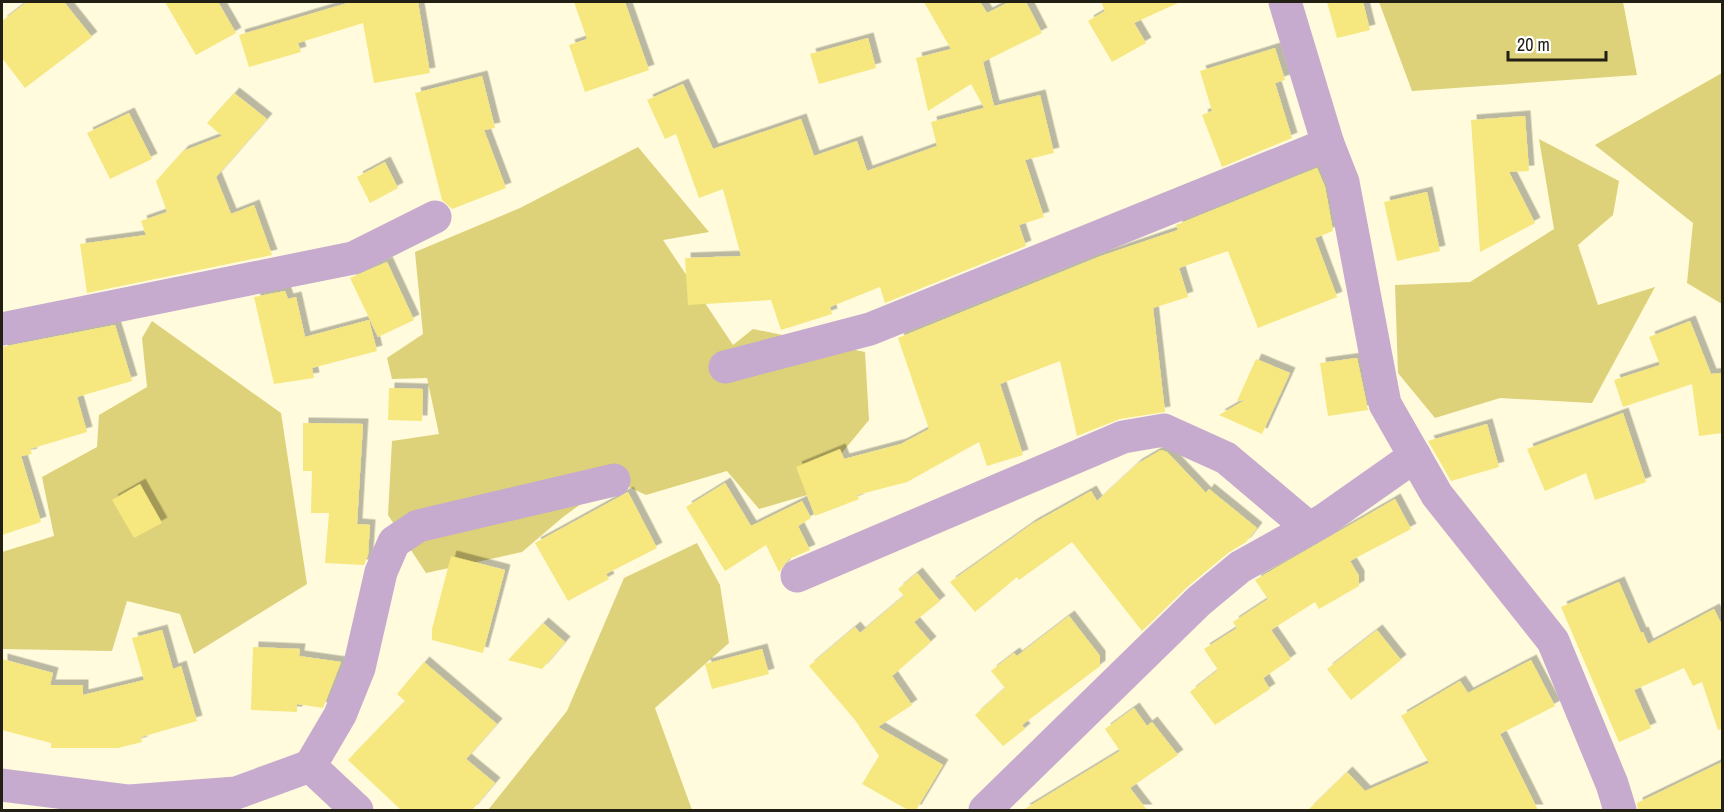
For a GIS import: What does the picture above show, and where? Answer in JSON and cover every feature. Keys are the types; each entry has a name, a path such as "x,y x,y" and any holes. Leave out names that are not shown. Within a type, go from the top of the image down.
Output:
{"street":[{"path":"1285,2 1328,144 1343,182 1385,404 1437,495 1553,641 1612,784 1620,810"},
{"path":"724,367 870,329 1328,144"},
{"path":"2,328 353,258 435,217"},
{"path":"797,576 1123,437 1164,430 1226,458 1309,528"},
{"path":"985,810 1198,601 1240,567 1309,528 1415,456"},
{"path":"2,785 129,801 236,793 310,766 340,715 359,668 381,572 394,542 418,526 614,480"},
{"path":"310,766 357,810"}],"shaded area":[{"path":"1379,2 1623,2 1637,75 1412,91"},
{"path":"1722,73 1722,304 1687,283 1693,223 1595,145"},
{"path":"1539,139 1619,181 1613,215 1578,245 1598,305 1655,287 1592,403 1500,398 1435,418 1398,373 1395,285 1470,282 1554,229"},
{"path":"638,147 709,232 663,240 733,345 753,329 865,352 869,420 807,495 759,509 727,471 646,495 614,480 563,517 522,552 426,573 388,515 392,441 439,434 427,378 392,379 387,358 423,334 415,252 520,208"},
{"path":"152,321 281,413 307,584 194,654 180,614 127,601 112,651 2,649 2,552 54,536 42,477 97,447 99,415 147,387 142,338"},
{"path":"697,543 720,585 729,643 655,708 692,810 488,810 567,711 624,578"}],"building":[{"path":"27,2 64,2 92,37 25,88 2,58 2,21"},
{"path":"165,2 218,2 236,33 196,55"},
{"path":"351,2 418,2 430,73 374,83 363,23 298,43 301,52 249,67 239,35"},
{"path":"574,2 625,2 649,70 585,92 569,45 587,39"},
{"path":"924,2 980,2 987,13 1009,2 1026,2 1042,33 983,62 994,106 1040,95 1054,153 1025,160 1044,217 1019,225 1026,246 885,303 880,287 830,307 832,314 781,330 771,300 688,305 685,258 741,256 723,189 699,198 676,134 665,139 647,100 683,84 713,149 801,119 814,156 857,141 867,171 937,146 931,122 984,108 971,84 928,111 916,58 951,49"},
{"path":"1101,2 1180,2 1134,23 1146,43 1112,62 1088,21 1105,11"},
{"path":"1327,2 1363,2 1370,30 1337,38"},
{"path":"868,38 876,68 819,84 810,54"},
{"path":"1275,48 1285,80 1275,83 1292,138 1222,167 1202,115 1212,111 1200,71"},
{"path":"482,76 495,128 484,130 506,188 452,209 442,200 415,93"},
{"path":"234,93 267,119 216,177 231,214 254,205 272,255 87,293 80,244 146,235 141,221 167,212 156,181 183,151 222,136 207,123"},
{"path":"129,113 152,159 110,179 87,133"},
{"path":"1525,116 1529,171 1509,172 1535,223 1480,252 1471,120"},
{"path":"385,162 398,188 370,203 357,177"},
{"path":"1317,168 1325,187 1333,231 1315,238 1337,297 1258,328 1228,251 1179,268 1188,297 1153,308 1165,412 1120,419 1077,436 1060,361 1000,384 1023,455 987,466 979,442 907,482 857,495 859,499 815,516 796,467 840,449 844,459 901,444 929,429 898,338 1101,256 1178,230 1176,225"},
{"path":"1427,192 1440,251 1397,261 1384,202"},
{"path":"387,262 414,320 378,337 350,278"},
{"path":"285,291 288,299 296,297 305,337 369,320 377,351 312,368 314,378 274,384 254,297"},
{"path":"1690,321 1711,374 1722,373 1722,433 1699,436 1692,384 1623,407 1614,380 1660,365 1649,337"},
{"path":"115,325 132,381 77,397 87,432 30,449 32,454 21,456 41,522 2,535 2,347"},
{"path":"1357,358 1368,410 1328,416 1320,363"},
{"path":"1256,359 1290,373 1262,434 1219,415 1245,400 1237,401"},
{"path":"389,388 423,389 422,421 388,420"},
{"path":"1623,413 1646,482 1595,500 1586,473 1545,491 1527,449"},
{"path":"303,423 363,424 357,524 370,525 368,555 364,565 325,563 329,513 311,513 312,471 303,471"},
{"path":"1487,424 1499,467 1451,481 1428,441"},
{"path":"1161,450 1167,452 1206,493 1209,489 1257,528 1246,542 1228,553 1187,587 1142,631 1072,542 1019,580 1017,577 975,612 950,582 1032,524 1091,491 1097,501 1137,464"},
{"path":"725,483 751,526 802,501 811,518 798,526 810,550 789,559 779,572 766,545 725,571 686,507"},
{"path":"140,484 162,523 134,538 112,500"},
{"path":"628,492 657,548 606,574 609,579 568,601 535,543"},
{"path":"1395,499 1411,529 1350,561 1359,576 1359,586 1319,609 1315,602 1271,630 1291,659 1263,678 1270,689 1215,725 1190,692 1218,670 1204,649 1237,628 1233,622 1268,599 1255,580"},
{"path":"451,556 505,570 483,653 432,640 432,629"},
{"path":"917,573 940,601 914,622 931,642 892,676 912,705 878,727 943,765 916,810 908,810 862,784 879,756 855,720 809,666 855,627 860,633 904,596 898,589"},
{"path":"1619,582 1648,644 1714,609 1722,625 1722,729 1718,730 1702,682 1693,686 1684,668 1634,690 1651,728 1619,742 1561,607"},
{"path":"1069,616 1100,656 1100,666 1022,725 1025,729 1003,746 975,715 1005,688 991,671 1014,653 1017,656"},
{"path":"543,623 565,642 542,669 508,660"},
{"path":"162,630 173,669 181,666 197,721 141,737 142,742 118,748 51,748 51,743 2,730 2,659 53,673 50,685 83,685 83,695 144,680 132,638"},
{"path":"1377,630 1401,660 1351,700 1327,669"},
{"path":"253,647 300,649 299,656 341,662 323,708 297,704 297,712 251,710"},
{"path":"762,649 769,674 712,689 705,664"},
{"path":"1531,660 1555,706 1500,734 1538,810 1308,810 1347,772 1365,791 1429,763 1401,716 1460,681 1468,693"},
{"path":"424,662 497,724 466,759 495,783 472,810 401,810 348,760 405,701 397,694"},
{"path":"1134,708 1147,726 1152,722 1178,755 1130,788 1147,810 1023,810 1120,751 1105,729"},
{"path":"1722,762 1722,810 1638,810 1637,803"}]}
